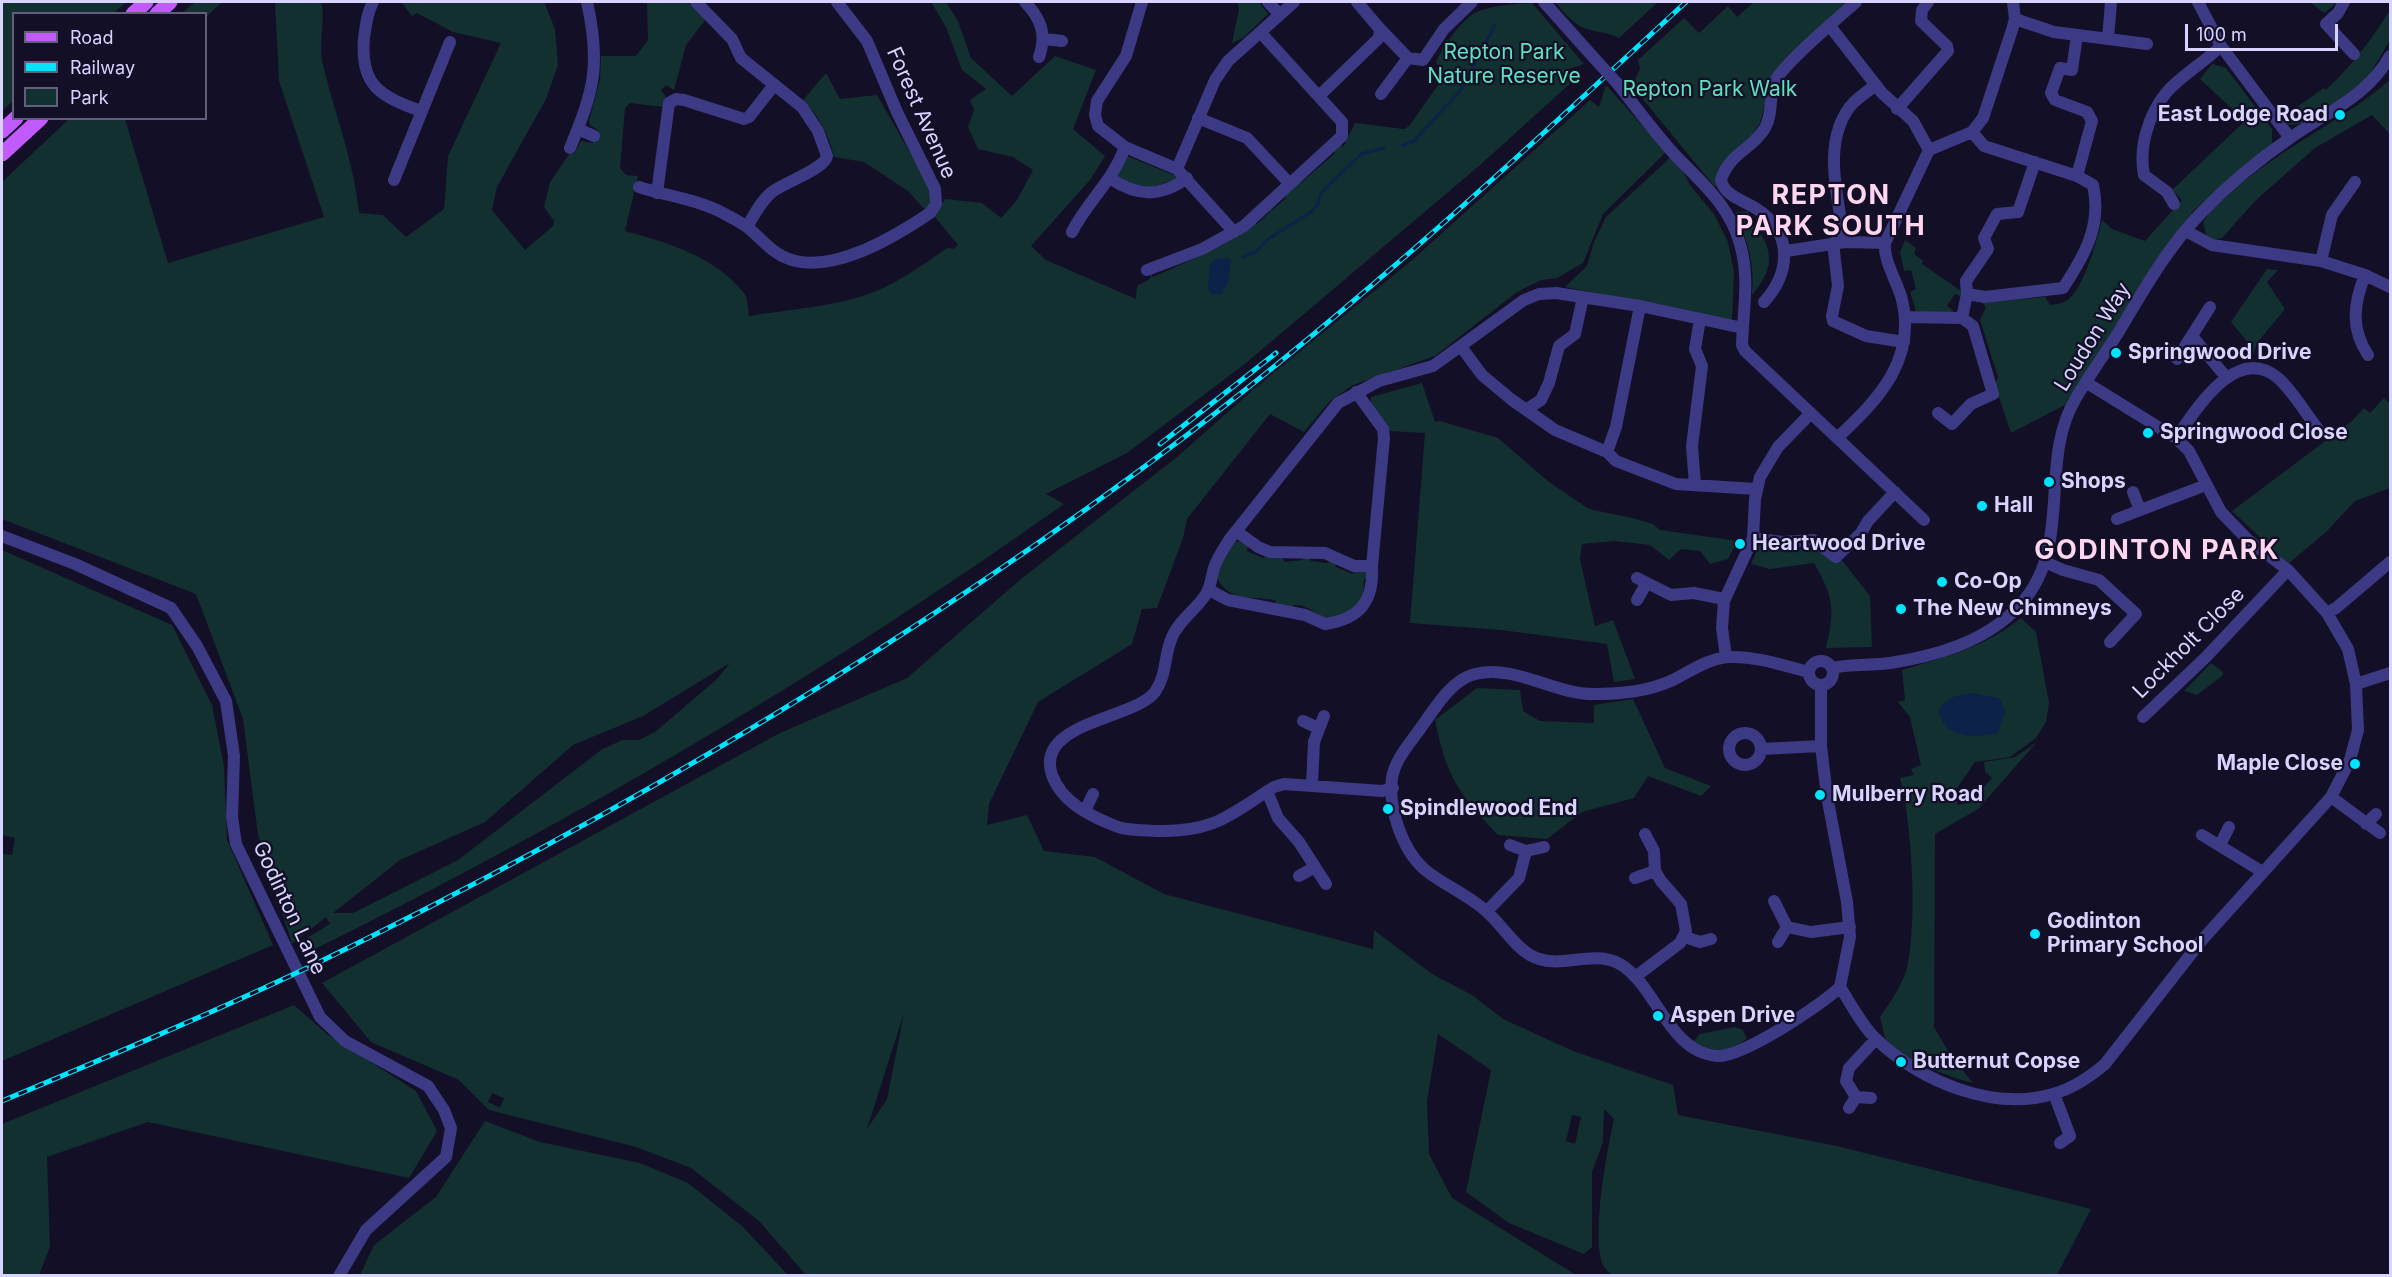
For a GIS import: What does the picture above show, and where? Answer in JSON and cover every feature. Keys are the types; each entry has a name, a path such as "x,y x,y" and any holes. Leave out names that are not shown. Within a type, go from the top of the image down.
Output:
{"main road":[{"path":"134,12 146,2"},
{"path":"2,131 14,120"},
{"path":"2,154 38,120"}],"street":[{"path":"373,2 366,21 363,49 365,69 369,80 380,93 390,99 421,111"},
{"path":"570,148 594,81 593,35 587,2"},
{"path":"696,2 732,39 741,58 802,107 811,118 826,159 823,165 774,191 763,201 747,227"},
{"name":"Forest Avenue","path":"639,187 703,204 747,227 780,255 800,263 824,263 875,246 921,220 936,204 935,189 897,112 867,41 837,2"},
{"path":"1025,2 1038,18 1045,39 1039,57"},
{"path":"1142,2 1126,56 1097,101 1095,110 1101,130 1125,147 1182,174 1234,231"},
{"path":"1268,2 1279,14"},
{"path":"1111,179 1132,191 1148,193 1170,188 1182,174 1198,118 1223,68 1294,2"},
{"path":"1356,2 1408,58 1419,60 1426,57 1444,29 1472,2"},
{"path":"1544,2 1617,83 1674,154 1710,191 1731,220 1740,243 1745,268 1743,328 1745,351 1924,520"},
{"path":"1764,302 1780,281 1786,251 1772,223 1758,209 1722,186 1724,171 1732,158 1764,130 1769,117 1774,82 1785,66 1856,2"},
{"path":"1897,109 1948,51 1947,46 1921,21 1922,10 1928,2"},
{"path":"1837,438 1890,379 1900,362 1906,317 1886,243 1929,150 1972,132 1983,118 2014,19 2013,2"},
{"path":"2108,39 2111,2"},
{"path":"2198,2 2221,46 2290,138"},
{"path":"2344,2 2338,13 2326,24 2354,54"},
{"path":"2014,19 2054,32 2147,44"},
{"path":"1829,25 1876,85 1897,109 1913,121 1929,150"},
{"path":"1319,96 1376,42 1380,29"},
{"path":"1147,270 1202,249 1253,219 1342,136 1342,122 1261,33"},
{"path":"2077,36 2072,70 2060,68 2051,93 2055,100 2087,112 2092,121 2077,176"},
{"path":"1045,39 1062,41"},
{"path":"394,180 450,42"},
{"path":"2174,204 2167,192 2144,175 2141,162 2149,122 2160,99 2168,89 2221,46"},
{"name":"Loudon Way","path":"1808,672 1812,665 1819,661 1827,662 1832,668 1845,665 1889,663 1941,652 1978,637 2021,604 2045,562 2052,536 2057,466 2064,429 2075,399 2145,289 2200,214 2253,165 2290,138 2365,90 2391,56"},
{"path":"1381,94 1408,58"},
{"path":"657,193 669,103 676,99 684,100 744,119 749,117 774,85"},
{"path":"1876,85 1853,103 1842,124 1835,148 1839,242 1838,286 1832,316 1833,321 1866,336 1904,342"},
{"path":"1198,118 1251,141 1290,184"},
{"path":"578,129 594,136"},
{"path":"1968,294 1985,297 2063,288 2079,264 2097,219 2093,185 2077,176 1984,146 1972,132"},
{"path":"1072,231 1086,208 1111,179 1125,147"},
{"path":"1962,318 1968,294 1966,281 1988,249 1984,238 1997,214 2018,212 2036,162"},
{"path":"2321,261 2332,215 2355,182"},
{"path":"2186,231 2212,245 2321,261 2365,275 2391,287"},
{"path":"1786,251 1839,242 1886,243"},
{"path":"2365,275 2354,310 2356,332 2368,355"},
{"path":"1393,788 1382,791 1312,784 1284,784 1267,791 1227,818 1210,826 1188,831 1125,829 1081,809 1063,794 1053,778 1050,761 1056,745 1096,720 1142,703 1154,693 1165,671 1172,637 1209,590 1215,565 1236,531 1333,408 1356,392 1379,381 1433,366 1462,348 1480,331 1532,296 1550,292 1640,306 1743,328"},
{"path":"1527,409 1541,400 1549,384 1559,346 1575,333 1583,297"},
{"path":"1607,452 1616,427 1640,306"},
{"path":"2177,359 2210,307"},
{"path":"1906,317 1962,318 1972,326 1993,394 1971,404 1952,424 1938,413"},
{"path":"1695,485 1692,446 1702,366 1695,349 1700,319"},
{"path":"2192,336 2226,377"},
{"path":"1462,348 1482,375 1527,409 1566,435 1607,452 1616,461 1652,477 1676,484 1756,489"},
{"path":"2176,438 2200,404 2226,377 2245,370 2269,372 2279,380 2321,433"},
{"path":"1840,987 1876,1039 1924,1075 1945,1083 2003,1098 2054,1094 2083,1079 2104,1064 2202,940 2261,871 2310,823 2331,797 2350,760 2358,734 2356,684 2348,650 2327,613 2288,570 2248,540 2221,512 2189,451 2176,438 2087,383"},
{"path":"1209,590 1228,600 1305,615 1325,624 1346,620 1362,609 1369,592 1384,438 1383,429 1356,392"},
{"path":"1726,657 1721,615 1724,599 1752,538 1756,489 1773,455 1811,413"},
{"path":"2117,519 2206,485"},
{"path":"1752,538 1782,542 1813,540 1836,556 1862,533 1868,521 1895,492"},
{"path":"2133,492 2140,510"},
{"path":"1236,531 1258,547 1270,552 1325,553 1350,565 1372,566"},
{"name":"Godinton Lane","path":"2,536 75,564 171,608 197,646 226,701 234,756 232,817 236,844 320,1017 345,1041 428,1086 444,1110 451,1128 446,1157 366,1230 339,1275"},
{"path":"2045,562 2063,570 2099,580 2136,614 2110,642"},
{"path":"2327,613 2391,562"},
{"name":"Lockholt Close","path":"2143,717 2206,657 2288,570"},
{"path":"1637,600 1642,581 1671,595 1694,593 1724,599"},
{"path":"1821,685 1821,746 1850,927 1840,987 1819,1006 1752,1045 1724,1056 1713,1056 1700,1051 1688,1042 1663,1017 1635,977 1622,965 1605,959 1563,963 1540,960 1526,953 1487,911 1424,869 1416,860 1400,830 1392,778 1407,747 1461,679 1493,672 1570,693 1621,693 1656,686 1696,667 1726,657 1757,659 1808,672 1813,683 1821,685 1831,680 1832,668"},
{"path":"2356,684 2391,673"},
{"path":"1303,721 1321,722 1314,742 1312,784"},
{"path":"1761,749 1821,746"},
{"path":"1267,791 1278,818 1299,842 1326,884"},
{"path":"1081,809 1093,794"},
{"path":"2331,797 2380,833"},
{"path":"2366,824 2376,814"},
{"path":"2220,845 2229,827"},
{"path":"1645,834 1654,851 1656,871 1661,881 1681,904 1685,919 1685,937"},
{"path":"2202,835 2261,871"},
{"path":"1510,845 1526,851 1544,847"},
{"path":"1487,911 1519,878 1526,851"},
{"path":"1299,876 1315,867"},
{"path":"1635,878 1656,871"},
{"path":"1774,901 1787,927"},
{"path":"1787,927 1811,932 1850,927"},
{"path":"1778,942 1787,927"},
{"path":"1635,977 1685,937"},
{"path":"1685,937 1700,942 1711,939"},
{"path":"1871,1098 1856,1096 1850,1090 1847,1072 1876,1039"},
{"path":"2054,1094 2070,1139"},
{"path":"1849,1108 1856,1096"}],"green space":[{"path":"2,2 127,2 114,12 12,12 12,102 2,111"},
{"path":"195,2 222,2 207,16 207,12 183,12"},
{"name":"Repton Park Nature Reserve","path":"275,2 321,2 323,65 349,157 359,213 383,215 406,237 444,209 448,156 501,43 453,32 417,13 412,16 401,2 544,2 555,29 558,65 546,99 497,187 492,210 525,250 553,226 554,221 544,207 550,182 570,153 574,154 581,141 593,143 599,131 590,125 589,121 600,79 601,56 636,56 648,40 647,2 687,2 706,19 686,45 674,90 666,85 661,90 666,97 664,107 630,103 625,108 620,168 626,175 638,176 625,231 674,246 719,269 744,293 749,316 846,301 895,282 947,248 954,249 958,245 934,216 945,199 982,203 1001,218 1017,200 1033,170 1013,157 978,149 968,127 974,110 970,100 986,89 962,70 946,27 931,2 946,2 958,21 971,58 1012,96 1055,56 1096,70 1073,129 1105,156 1090,180 1031,246 1046,260 1136,299 1137,286 1150,279 1151,274 1153,277 1192,260 1236,237 1254,223 1257,224 1270,212 1270,208 1272,210 1286,198 1284,196 1298,182 1301,183 1335,153 1333,150 1341,144 1343,147 1355,123 1404,129 1409,126 1441,81 1442,72 1436,62 1439,56 1454,33 1473,14 1498,6 1532,3 1584,64 1566,70 1573,81 1479,166 1246,363 1127,453 1046,494 1064,504 974,567 696,743 504,851 309,952 302,941 330,924 326,917 292,944 258,835 243,719 196,594 2,519 2,182 68,120 125,120 168,263 324,217 279,81","holes":["730,663 717,679 655,732 639,740 622,740 601,750 458,860 353,913 333,913 400,860 485,822 573,745 643,716"]},
{"path":"1237,2 1259,2 1268,14 1243,38 1232,43 1239,9"},
{"path":"1555,2 1658,2 1619,38 1582,27 1569,18"},
{"name":"Repton Park Walk","path":"1754,2 1850,2 1770,86 1760,123 1748,142 1743,142 1730,156 1715,187 1632,86 1640,69 1638,60 1684,18 1699,33 1728,6 1737,17"},
{"path":"2310,2 2338,2 2324,13"},
{"path":"2390,10 2390,40 2363,86 2301,124 2289,125 2283,120 2284,116 2324,88 2326,90 2335,81 2361,52"},
{"path":"2212,64 2226,68 2272,129 2272,146 2194,210 2162,253 2065,405 2011,433 1995,385 1998,377 1980,320 1986,307 1982,303 2045,297 2050,305 2064,302 2071,297 2083,278 2102,220 2112,229 2145,241 2182,200 2172,190 2245,121 2200,79"},
{"path":"826,73 840,99 877,95 932,191 930,204 926,211 908,191 864,162 834,157 823,126 803,100"},
{"path":"2390,80 2390,134 2372,115 2315,148 2256,200 2222,238 2212,240 2206,235 2203,222 2206,217 2251,176"},
{"path":"1606,85 1666,152 1603,214 1583,263 1557,278 1541,280 1517,292 1435,356 1353,385 1330,401 1304,432 1270,414 1187,519 1183,538 1157,608 1142,609 1132,644 1038,702 989,804 987,825 1027,815 1044,851 1095,857 1164,894 1373,949 1374,930 1432,974 1472,995 1503,1019 1573,1051 1673,1085 1678,1115 1837,1146 2091,1209 2057,1275 1612,1275 1603,1265 1600,1251 1599,1214 1614,1119 1604,1109 1603,1142 1592,1172 1592,1247 1584,1254 1509,1223 1466,1192 1491,1070 1438,1034 1427,1101 1429,1154 1452,1198 1576,1275 806,1275 759,1221 691,1168 636,1147 489,1110 459,1080 371,1042 322,983 780,733 907,678 1021,579 1177,457 1254,389 1411,261 1590,100 1599,107","holes":["904,1013 887,1099 867,1129","492,1093 504,1098 500,1108 488,1102","1572,1115 1581,1117 1575,1144 1566,1141"]},
{"path":"1674,154 1690,185 1714,214 1728,242 1734,272 1732,320 1565,287 1587,266 1594,242 1606,217"},
{"path":"1127,156 1178,178 1146,188 1133,185 1116,176"},
{"path":"1749,211 1746,218 1762,237 1769,255 1766,274 1752,295 1750,253 1735,212"},
{"path":"1905,240 1916,248 1914,254 1923,261 1922,264 1964,293 1962,297 1955,294 1947,306 1953,310 1951,315 1916,311 1910,292 1916,289 1911,270 1904,271 1900,252"},
{"path":"2267,269 2278,270 2267,282 2285,309 2257,343 2253,355 2249,344 2231,322"},
{"path":"1422,383 1435,422 1440,421 1498,438 1549,482 1589,509 1653,524 1660,530 1738,541 1728,559 1710,564 1700,551 1681,549 1669,560 1650,545 1615,541 1582,544 1580,559 1595,626 1613,620 1635,679 1614,682 1607,644 1501,630 1410,623 1425,433 1388,431 1371,404 1371,397"},
{"path":"2384,398 2390,404 2390,488 2355,501 2326,532 2288,564 2232,511 2352,421 2364,408 2370,413"},
{"path":"1239,541 1248,546 1247,551 1263,558 1268,555 1282,557 1285,562 1302,560 1308,556 1311,561 1327,563 1332,560 1336,567 1352,574 1357,570 1366,571 1368,577 1364,580 1363,597 1355,609 1325,619 1303,606 1289,607 1276,604 1275,600 1234,594 1221,584 1216,575 1230,544"},
{"path":"1760,543 1793,546 1798,550 1811,545 1841,559 1870,596 1872,647 1826,648 1831,623 1831,604 1826,586 1814,563 1770,569 1751,564"},
{"path":"2,550 172,625 212,705 224,766 227,840 273,945 2,1061 2,854 12,855 15,838 2,835"},
{"path":"2021,618 2036,632 2049,703 2046,722 2036,738 2010,757 1975,762 1953,794 1958,805 1970,802 1992,778 1985,772 1984,762 2015,757 2037,742 1978,809 1935,834 1934,1027 1951,1056 1973,1083 1939,1072 1902,1054 1886,1039 1880,1017 1897,992 1903,978 1911,943 1912,870 1908,820 1900,778 1914,775 1911,769 1921,765 1910,717 1898,702 1905,700 1902,670 1979,644"},
{"path":"2211,663 2223,672 2222,676 2197,695 2184,691"},
{"path":"1477,688 1520,690 1523,711 1540,721 1594,723 1594,705 1633,699 1665,768 1711,786 1701,796 1648,776 1634,798 1582,812 1547,839 1498,835 1473,808 1456,783 1444,756 1435,720"},
{"path":"294,1005 327,1034 416,1091 437,1131 409,1178 148,1122 47,1157 50,1247 39,1275 2,1276 2,1124"},
{"path":"1734,1027 1743,1030 1747,1039 1733,1047 1714,1050 1693,1042 1700,1034"},
{"path":"485,1121 540,1142 640,1163 688,1183 742,1226 788,1275 360,1275 374,1245 436,1197"}],"water":[{"path":"1216,259 1231,260 1228,282 1222,294 1213,295 1208,290 1210,264"},
{"path":"1975,693 2000,699 2005,712 1998,733 1980,736 1961,734 1946,726 1941,719 1939,709 1947,701 1959,695"}],"waterway":[{"path":"1402,146 1414,141 1461,90 1495,25"},
{"path":"1243,257 1257,251 1267,240 1312,211 1318,204 1321,193 1361,154 1384,148"}],"railway":[{"path":"2,1101 233,1002 424,910 650,788 870,655 1084,511 1252,384 1442,224 1686,2"},
{"path":"1160,444 1276,353"}],"place":[{"name":"East Lodge Road","path":"2340,115"},
{"name":"Springwood Drive","path":"2116,353"},
{"name":"Springwood Close","path":"2148,433"},
{"name":"Shops","path":"2049,482"},
{"name":"Hall","path":"1982,506"},
{"name":"Heartwood Drive","path":"1740,544"},
{"name":"Co-Op","path":"1942,582"},
{"name":"The New Chimneys","path":"1901,609"},
{"name":"Maple Close","path":"2355,764"},
{"name":"Mulberry Road","path":"1820,795"},
{"name":"Spindlewood End","path":"1388,809"},
{"name":"Godinton Primary School","path":"2035,934"},
{"name":"Aspen Drive","path":"1658,1016"},
{"name":"Butternut Copse","path":"1901,1062"}],"district":[{"name":"REPTON PARK SOUTH","path":"1831,212"},
{"name":"GODINTON PARK","path":"2157,551"}]}
